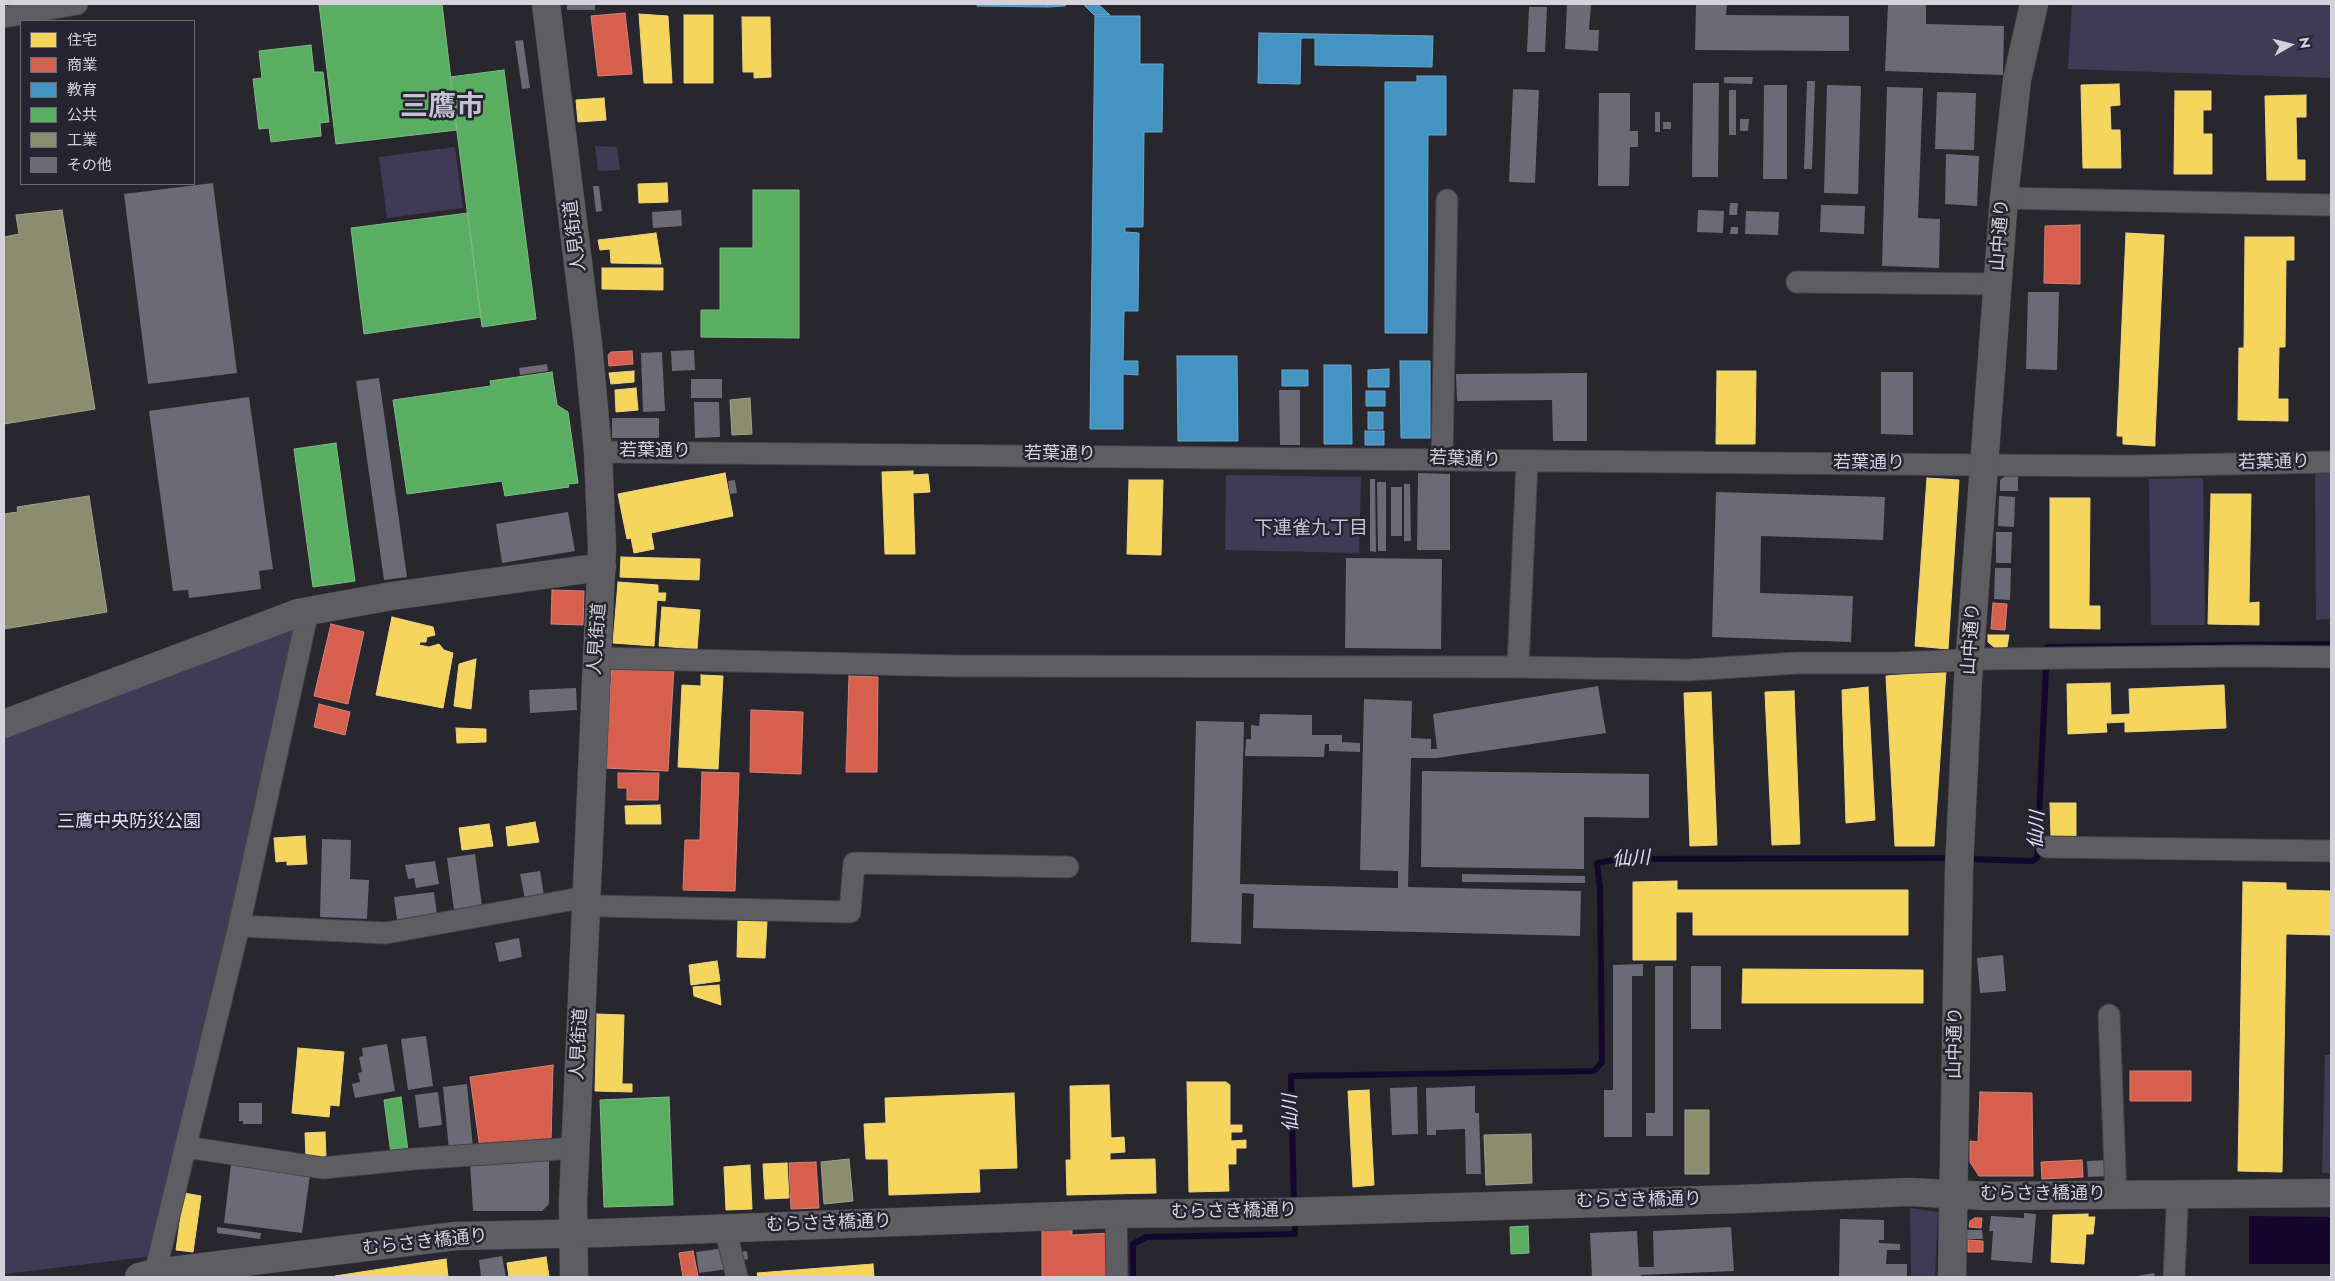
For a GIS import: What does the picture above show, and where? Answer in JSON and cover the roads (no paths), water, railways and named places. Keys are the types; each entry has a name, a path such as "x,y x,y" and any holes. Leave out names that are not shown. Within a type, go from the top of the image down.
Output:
{"street":[{"path":"4,17 77,4"},
{"name":"人見街道","path":"546,4 584,310 598,452 602,567 589,799 588,902 573,1234 574,1277"},
{"name":"山中通り","path":"1952,1277 1959,859 1970,660 2004,198 2017,80 2034,4"},
{"path":"2004,198 2331,205"},
{"path":"1442,458 1447,200"},
{"path":"1797,282 1997,284"},
{"name":"若葉通り","path":"598,452 1442,458 1527,462 2130,466 2331,462"},
{"path":"1518,667 1527,462"},
{"path":"4,724 279,618 308,610 392,596 602,567"},
{"path":"149,1276 186,1147 239,926 308,610"},
{"path":"596,658 958,666 1518,667 1689,670 1797,663 1897,663 2047,658 2331,657"},
{"path":"2047,847 2331,852"},
{"path":"239,926 386,933 575,899 600,906 850,912 854,863 1068,866"},
{"path":"2109,1015 2116,1195"},
{"path":"186,1147 323,1168 412,1159 576,1148"},
{"name":"むらさき橋通り","path":"149,1276 456,1236 573,1234 1116,1214 1740,1199 1909,1192 1988,1196 2331,1193"},
{"path":"2174,1277 2177,1209"},
{"path":"1116,1214 1117,1277"},
{"path":"725,1228 736,1277"}],"waterway":[{"name":"仙川","path":"1966,859 2032,861 2037,858 2047,647 2331,644"},
{"name":"仙川","path":"1294,1205 1291,1076 1594,1071 1602,1062 1600,889 1597,863 1618,859 1953,858"},
{"name":"仙川","path":"1133,1277 1133,1244 1146,1237 1295,1234 1295,1218"}],"district":[{"name":"三鷹市","path":"442,108"},
{"name":"下連雀九丁目","path":"1311,529"}],"park label":[{"name":"三鷹中央防災公園","path":"129,823"}]}
